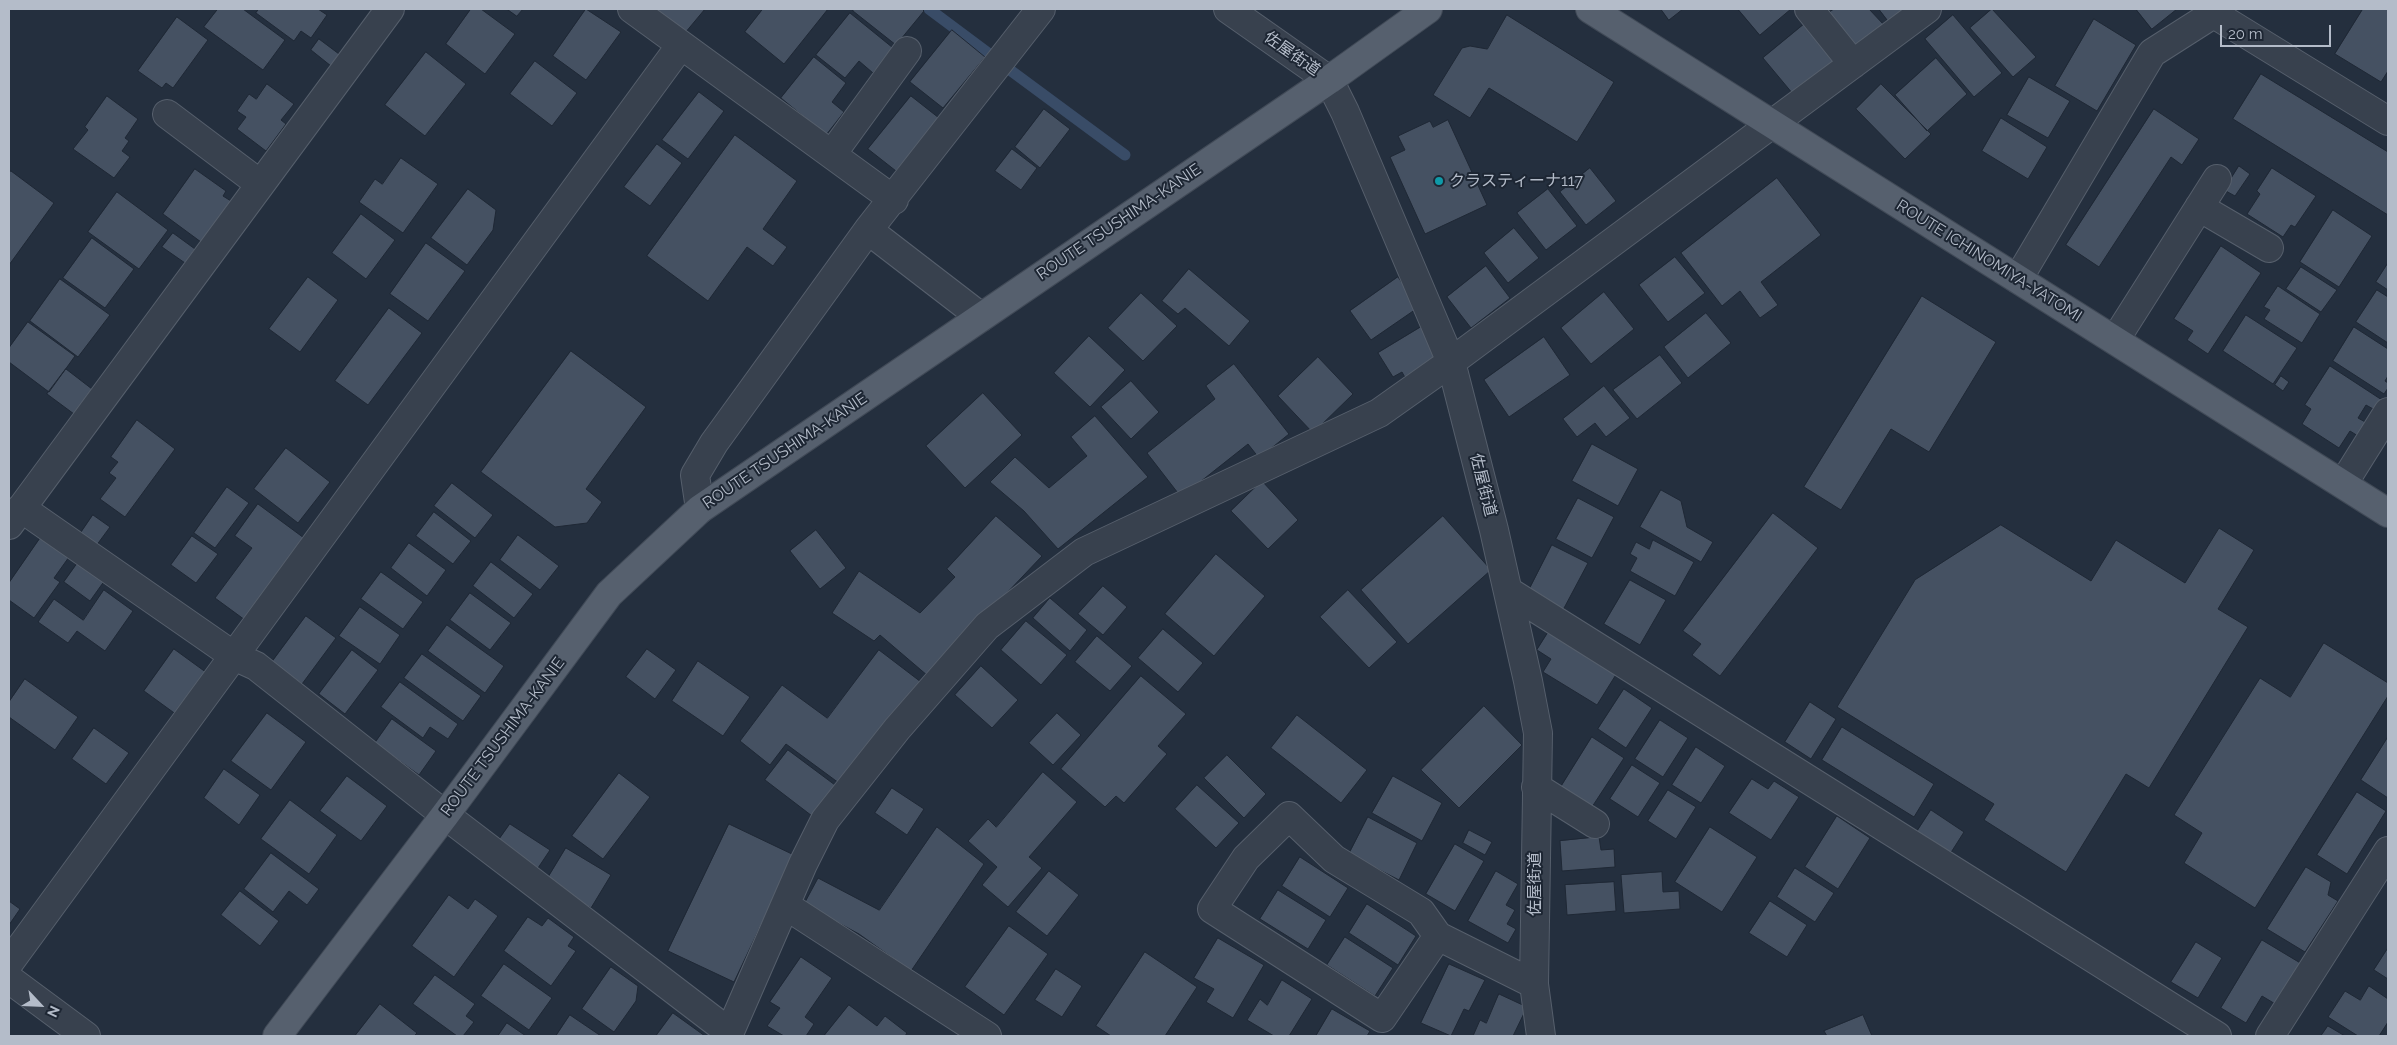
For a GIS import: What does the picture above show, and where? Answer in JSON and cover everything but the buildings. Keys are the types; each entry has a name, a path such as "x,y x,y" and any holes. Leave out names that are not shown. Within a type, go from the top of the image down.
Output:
{"main road":[{"name":"ROUTE TSUSHIMA-KANIE","path":"277,1036 445,815 609,594 700,509 1329,80 1428,9"},
{"name":"ROUTE ICHINOMIYA-YATOMI","path":"1590,9 2388,513"}],"street":[{"path":"390,9 15,517 234,656 256,666 445,815 729,1034 785,905 825,820 897,728 987,626 1084,552 1379,413 1451,362 1927,9"},
{"path":"632,9 894,200"},
{"path":"700,509 695,475 714,444 868,230 894,200 1041,9"},
{"name":"佐屋街道","path":"1228,9 1329,80 1345,112 1451,362 1508,591 1538,733 1534,984 1541,1036"},
{"path":"1809,9 1853,64"},
{"path":"2018,279 2152,53 2218,11 2388,121"},
{"path":"9,962 682,45"},
{"path":"832,154 907,51"},
{"path":"167,114 260,184"},
{"path":"2115,340 2217,179"},
{"path":"2199,207 2269,248"},
{"path":"868,230 981,317"},
{"path":"2343,484 2388,412"},
{"path":"1508,591 2217,1036"},
{"path":"1536,787 1595,824"},
{"path":"1438,936 1382,1018 1212,909 1246,858 1289,816 1334,859 1421,912 1438,936 1534,984"},
{"path":"2270,1036 2388,851"},
{"path":"785,905 987,1036"},
{"path":"9,979 86,1036"}],"waterway":[{"path":"929,9 988,53"},
{"path":"1010,70 1125,155"}],"place":[{"name":"クラスティーナ117","path":"1439,181"}]}
